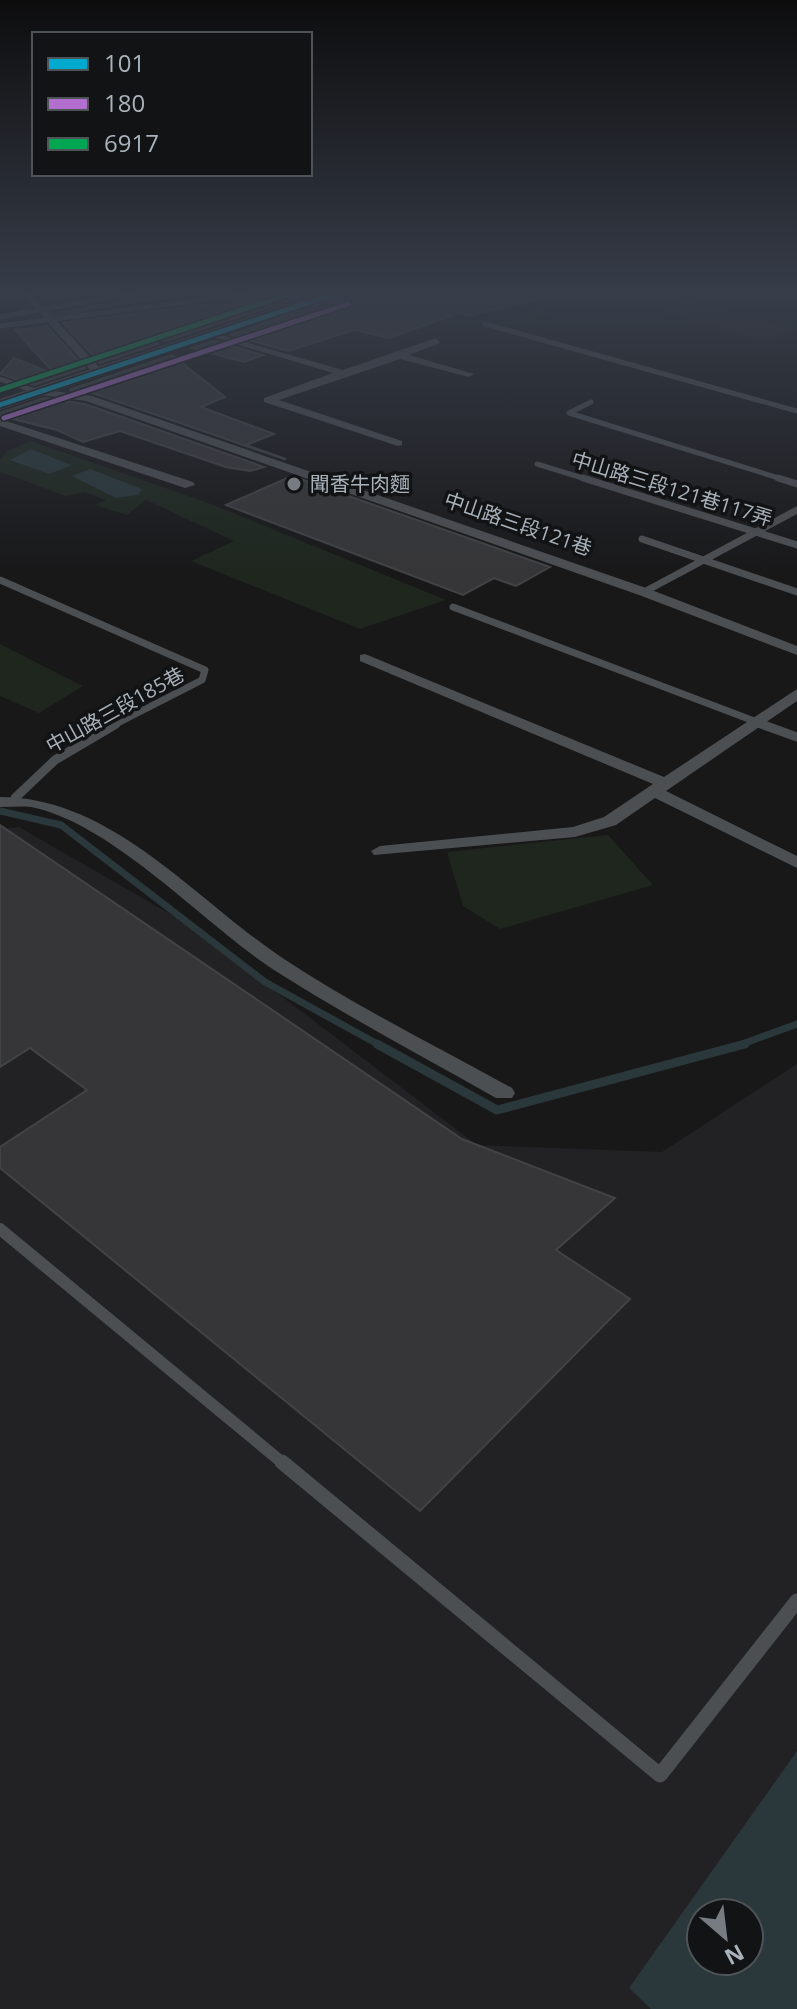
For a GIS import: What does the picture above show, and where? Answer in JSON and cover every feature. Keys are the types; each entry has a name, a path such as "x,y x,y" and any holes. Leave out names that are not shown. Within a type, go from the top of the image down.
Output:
{"main road":[{"path":"0,405 61,385"}],"street":[{"path":"310,385 268,400 398,443"},
{"name":"中山路三段121巷","path":"38,392 88,398 644,592 797,651"},
{"path":"0,422 189,485"},
{"path":"365,658 662,788 797,863"},
{"path":"380,851 575,832 610,821 797,694"},
{"path":"7,800 65,813 99,831 161,874 276,963 504,1093"}],"lane":[{"path":"17,385 38,392"},
{"path":"703,385 797,411"},
{"path":"591,402 569,413 797,484"},
{"name":"中山路三段121巷117弄","path":"537,464 797,545"},
{"path":"644,592 797,510"},
{"path":"642,539 797,592"},
{"name":"中山路三段185巷","path":"0,580 205,670 202,680 192,686 66,752 31,777 7,800"},
{"path":"453,607 759,719 797,737"},
{"path":"0,1229 660,1775 797,1601"}],"shaded area":[{"path":"31,441 211,504 446,600 360,629 191,561 234,541 146,500 127,515 95,505 106,500 85,492 66,496 0,472 0,460 6,452"},
{"path":"31,449 72,465 49,474 10,460"},
{"path":"90,469 142,489 138,495 116,498 72,476"},
{"path":"0,644 83,686 39,713 0,696"},
{"path":"19,827 184,922 477,1145 662,1152 797,1064 797,2009 0,2009 0,829"},
{"path":"608,835 653,885 500,929 463,906 447,852"},
{"path":"797,1751 797,2009 651,2009 629,1988 685,1909 685,1977 765,1977 765,1897 694,1897"}],"building":[{"path":"84,385 210,385 225,397 201,407 274,434 246,445 286,459 93,393 69,390"},
{"path":"44,398 85,404 264,467 250,471 226,467 120,431 83,442 57,430 0,416 0,413"},
{"path":"292,476 550,567 516,586 494,578 463,595 226,505"},
{"path":"0,825 462,1139 615,1198 556,1250 630,1299 420,1511 0,1168 0,1147 87,1090 30,1048 0,1067"}],"waterway":[{"path":"0,811 61,825 265,982 381,1046"},
{"path":"737,1046 797,1024"},
{"path":"377,1044 497,1110 745,1044"}],"transit line":[{"name":"6917","path":"0,390 16,385"},
{"name":"101","path":"0,405 61,385"},
{"name":"180","path":"4,418 104,385"}],"place":[{"name":"聞香牛肉麵","path":"294,484"}]}
